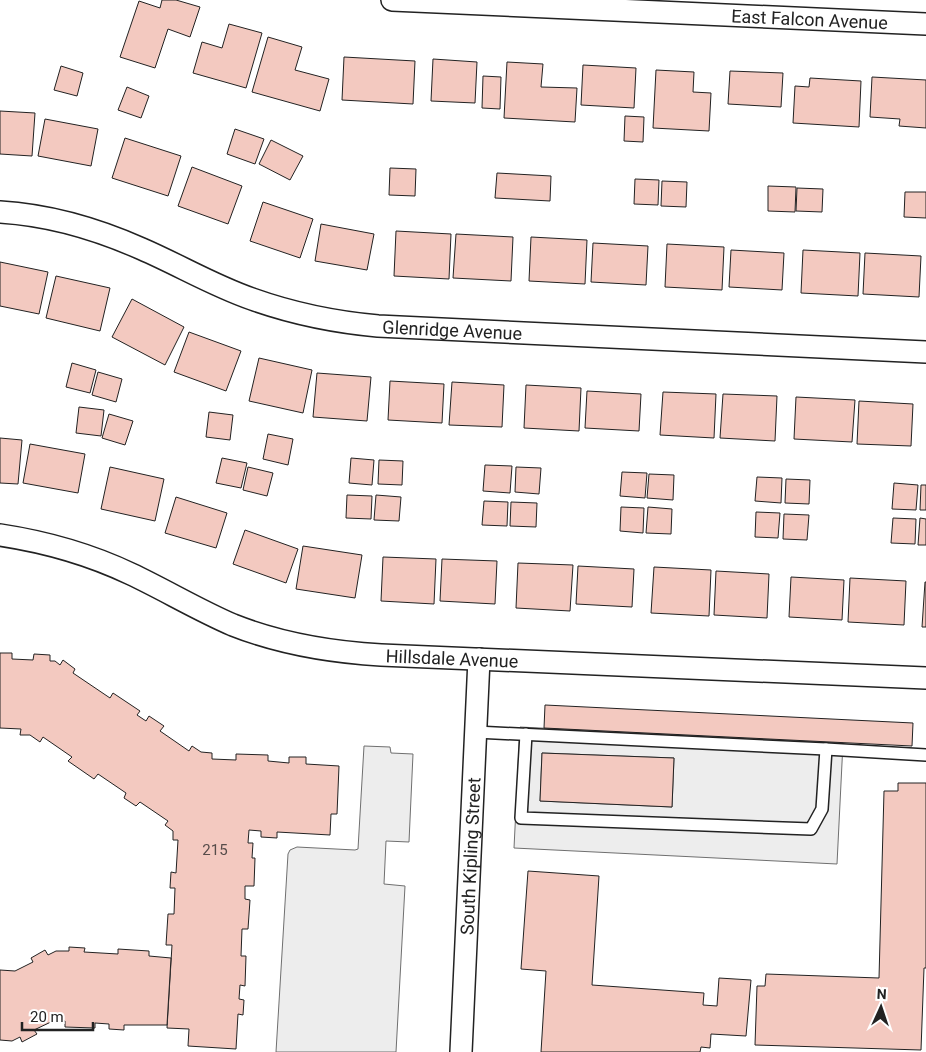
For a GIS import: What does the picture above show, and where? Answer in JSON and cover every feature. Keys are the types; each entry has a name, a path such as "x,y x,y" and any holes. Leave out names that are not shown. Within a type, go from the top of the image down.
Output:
{"street":[{"name":"East Falcon Avenue","path":"392,0 926,24"},
{"name":"Glenridge Avenue","path":"0,212 19,213 70,222 98,231 252,299 302,314 344,323 407,328 926,352"},
{"name":"Hillsdale Avenue","path":"0,535 54,546 85,555 132,574 215,617 272,638 315,648 344,652 479,659 926,678"},
{"name":"South Kipling Street","path":"461,1052 479,659"}],"lane":[{"path":"476,732 926,755"},
{"path":"526,734 521,818 811,829 822,809 826,749"}],"shaded area":[{"path":"520,727 843,743 837,864 514,848","holes":["542,753 674,758 672,807 540,801"]},
{"path":"364,746 390,747 391,753 413,754 409,842 386,841 384,884 405,886 396,1052 276,1052 288,854 290,850 297,847 358,849"}],"building":[{"path":"162,0 176,0 200,7 190,37 168,29 155,68 120,57 139,1 160,8"},
{"path":"229,24 262,33 246,88 193,73 202,42 222,48"},
{"path":"268,37 302,47 295,70 329,79 320,111 252,92"},
{"path":"344,57 415,61 413,104 342,100"},
{"path":"433,59 477,62 475,103 431,101"},
{"path":"507,62 543,64 541,87 577,88 575,122 504,118"},
{"path":"583,65 636,68 634,108 581,105"},
{"path":"61,66 83,73 77,96 54,90"},
{"path":"656,70 694,72 693,92 711,93 709,131 653,128"},
{"path":"730,71 783,73 781,107 728,104"},
{"path":"483,76 501,77 500,109 482,108"},
{"path":"872,77 926,80 926,128 899,126 900,119 870,117"},
{"path":"810,78 861,81 859,127 793,123 795,86 809,87"},
{"path":"127,87 149,96 141,118 118,110"},
{"path":"0,111 35,113 32,156 0,154"},
{"path":"625,116 644,117 643,142 624,141"},
{"path":"45,119 98,129 91,166 38,156"},
{"path":"235,129 264,139 255,164 227,154"},
{"path":"125,138 181,156 168,196 112,178"},
{"path":"271,140 303,156 290,180 259,164"},
{"path":"192,167 242,186 228,224 178,206"},
{"path":"390,168 416,169 415,196 389,195"},
{"path":"497,173 551,176 550,201 495,198"},
{"path":"635,179 659,180 658,205 634,204"},
{"path":"662,181 687,182 686,207 661,206"},
{"path":"768,186 796,187 795,212 768,211"},
{"path":"797,188 823,189 822,212 796,211"},
{"path":"905,192 926,192 926,218 904,217"},
{"path":"263,202 313,219 300,258 250,241"},
{"path":"321,224 374,234 367,270 315,261"},
{"path":"396,231 451,234 449,279 394,276"},
{"path":"456,234 513,237 511,281 453,278"},
{"path":"531,237 587,240 585,284 529,281"},
{"path":"593,243 648,246 646,285 591,282"},
{"path":"667,244 724,247 722,290 665,287"},
{"path":"731,250 784,253 782,290 729,287"},
{"path":"803,250 860,253 858,296 801,293"},
{"path":"865,253 921,256 919,297 863,294"},
{"path":"0,262 48,272 39,314 0,306"},
{"path":"56,276 110,288 100,331 46,318"},
{"path":"132,299 184,327 165,365 112,337"},
{"path":"189,332 241,351 226,391 174,372"},
{"path":"259,358 312,370 303,413 249,401"},
{"path":"72,363 96,370 90,393 66,387"},
{"path":"98,372 122,379 116,402 92,395"},
{"path":"317,373 371,377 367,421 313,417"},
{"path":"390,381 444,384 442,423 388,420"},
{"path":"452,382 504,385 502,427 449,425"},
{"path":"526,385 581,388 579,431 524,428"},
{"path":"587,391 641,394 639,431 585,428"},
{"path":"663,392 716,394 714,438 660,435"},
{"path":"723,394 777,396 775,441 720,438"},
{"path":"796,397 855,400 852,442 794,439"},
{"path":"859,401 913,404 911,446 857,444"},
{"path":"79,407 104,410 101,436 76,433"},
{"path":"209,412 233,415 230,440 206,437"},
{"path":"109,414 133,421 125,445 102,438"},
{"path":"268,434 293,439 288,465 263,459"},
{"path":"0,438 22,440 18,484 0,483"},
{"path":"30,444 85,454 78,493 23,483"},
{"path":"222,458 247,463 241,488 216,483"},
{"path":"351,458 374,460 372,485 349,483"},
{"path":"379,460 403,461 402,485 378,484"},
{"path":"485,465 512,466 510,493 483,491"},
{"path":"110,467 164,479 155,521 101,509"},
{"path":"248,467 273,473 267,496 243,490"},
{"path":"516,467 541,468 539,494 515,492"},
{"path":"622,472 647,473 645,498 620,496"},
{"path":"649,474 674,475 673,500 647,498"},
{"path":"757,477 782,478 781,503 755,501"},
{"path":"786,479 810,480 809,504 785,503"},
{"path":"894,483 918,485 916,510 892,509"},
{"path":"921,485 926,485 926,510 920,510"},
{"path":"347,495 372,496 371,519 346,518"},
{"path":"376,495 401,497 399,521 374,520"},
{"path":"176,497 227,513 216,548 165,533"},
{"path":"484,501 508,502 507,526 482,525"},
{"path":"511,502 537,503 536,527 510,526"},
{"path":"621,507 644,508 643,533 620,531"},
{"path":"648,507 672,509 671,534 646,533"},
{"path":"756,512 780,513 778,538 755,537"},
{"path":"784,514 809,515 807,540 783,539"},
{"path":"893,518 916,519 915,544 891,543"},
{"path":"920,518 926,519 926,545 918,545"},
{"path":"245,530 298,549 286,583 233,564"},
{"path":"303,546 362,555 355,598 296,589"},
{"path":"383,557 436,559 434,604 381,601"},
{"path":"442,559 497,561 495,604 440,601"},
{"path":"518,563 573,565 570,611 516,608"},
{"path":"578,566 634,569 632,607 576,604"},
{"path":"654,567 711,570 709,616 651,613"},
{"path":"716,571 769,574 767,618 714,615"},
{"path":"791,577 844,580 842,620 789,617"},
{"path":"850,578 906,581 904,625 848,622"},
{"path":"925,582 926,627 922,627"},
{"path":"0,653 12,653 12,659 33,660 34,654 50,655 50,661 55,661 60,665 63,660 75,669 73,673 110,698 113,693 140,711 137,715 146,721 149,716 164,726 160,731 189,751 192,746 201,752 212,753 212,759 236,760 236,754 268,755 268,761 289,763 289,757 306,757 306,764 339,766 337,814 331,814 330,835 277,832 277,838 261,837 261,831 249,830 248,843 253,843 252,858 255,858 254,886 245,886 245,899 250,900 248,929 242,929 241,956 246,956 245,986 240,985 239,999 244,1000 243,1015 238,1014 236,1049 188,1046 189,1029 167,1028 172,945 166,945 168,914 174,914 175,888 170,888 171,872 176,873 178,840 173,840 173,831 165,825 168,821 140,802 136,806 124,798 126,793 98,774 94,779 68,761 72,757 43,737 40,742 30,735 20,735 21,729 0,728"},
{"path":"545,705 913,723 912,746 544,728"},
{"path":"542,753 674,758 672,807 540,801"},
{"path":"898,783 926,783 926,968 924,968 921,1050 755,1045 757,986 765,986 766,974 879,978 884,791 898,791"},
{"path":"528,871 599,876 592,985 704,993 703,1005 717,1006 719,978 751,980 746,1036 711,1034 710,1048 701,1047 700,1052 541,1052 546,971 521,969"},
{"path":"69,947 85,948 84,952 118,954 118,949 149,951 149,956 171,958 167,1025 124,1025 124,1030 109,1029 109,1024 95,1023 95,1028 65,1027 65,1021 53,1021 34,1030 37,1034 22,1042 20,1037 12,1041 0,1040 0,970 15,971 33,962 31,958 45,950 48,955 56,951 69,951"}]}
